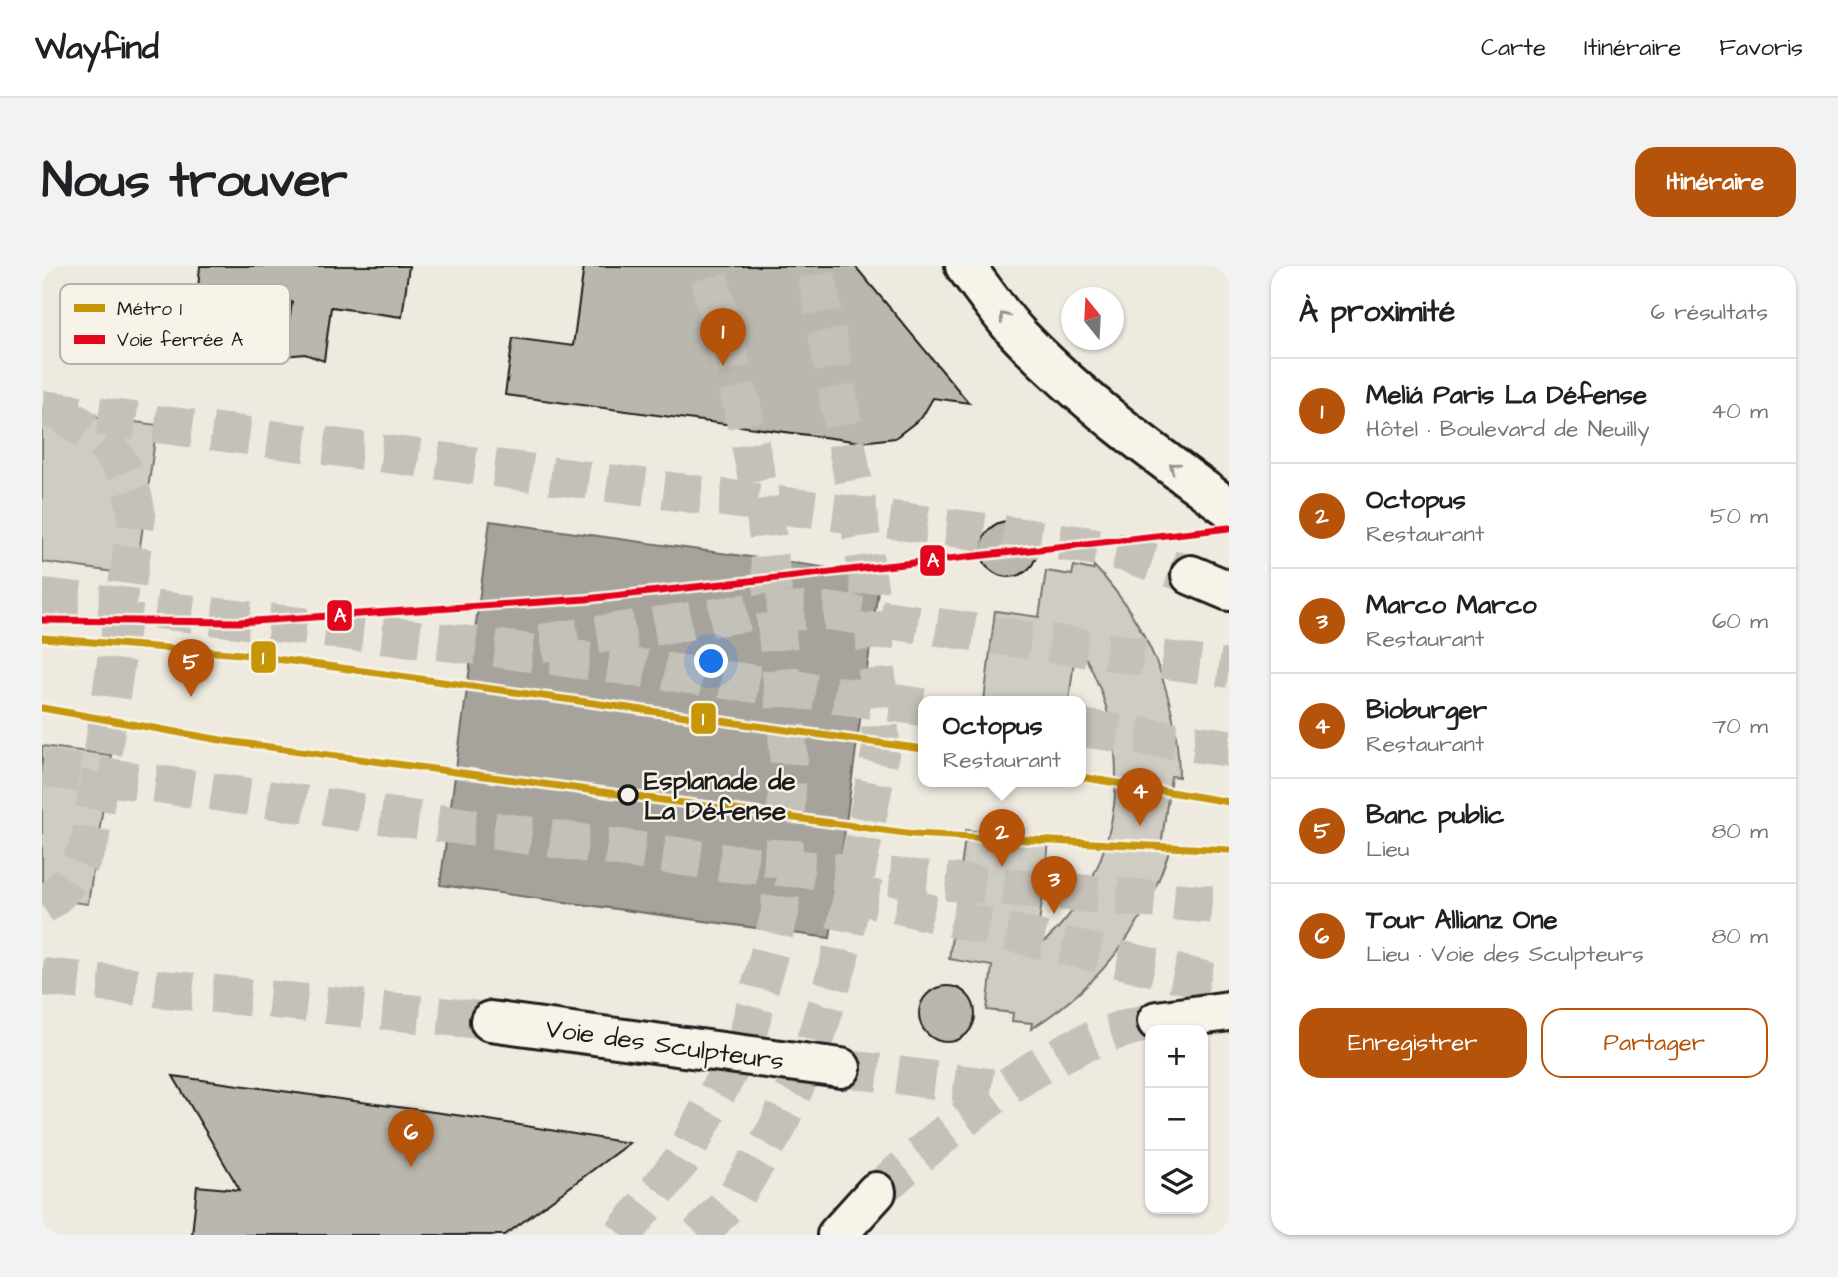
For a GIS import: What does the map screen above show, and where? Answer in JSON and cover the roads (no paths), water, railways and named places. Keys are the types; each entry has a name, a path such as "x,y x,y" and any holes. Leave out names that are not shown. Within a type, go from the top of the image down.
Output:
{"main road":[{"path":"965,266 1016,331 1063,379 1229,508"},
{"path":"1191,575 1229,591"},
{"path":"1157,1021 1229,1011"},
{"name":"Voie des Sculpteurs","path":"490,1021 841,1068"},
{"path":"837,1235 876,1192"}],"tunnel":[{"path":"622,1235 681,1161 747,1037 780,912 789,755 766,522 742,406 706,266"},
{"path":"699,1235 737,1194 776,1130 813,1047 839,962 881,749 874,623 856,497 815,266"},
{"path":"42,409 1092,546 1125,553 1191,575"},
{"path":"42,906 71,878 90,841 137,516 129,482 115,456 94,435 64,416"},
{"path":"42,597 479,646 918,706"},
{"path":"541,643 751,612 827,611 1229,669"},
{"path":"1086,729 1229,748"},
{"path":"42,768 720,862 1229,906"},
{"path":"841,891 1229,986"},
{"path":"42,977 490,1021"},
{"path":"876,1192 972,1112 1042,1065 1078,1046 1117,1031 1157,1021"},
{"path":"841,1068 1005,1089"}],"metro line":[{"name":"1","path":"42,638 241,654 918,748"},
{"name":"1","path":"42,708 226,741 913,834 1229,850"},
{"name":"1","path":"1086,778 1229,802"}],"rail line":[{"name":"A","path":"42,620 239,622 586,599 1229,528"}],"place":[{"name":"Meliá Paris La Défense","path":"723,366"},
{"name":"Banc public","path":"191,697"},
{"name":"Esplanade de La Défense","path":"628,795"},
{"name":"Bioburger","path":"1140,826"},
{"name":"Octopus","path":"1002,867"},
{"name":"Marco Marco","path":"1054,914"},
{"name":"Tour Allianz One","path":"411,1167"}]}
